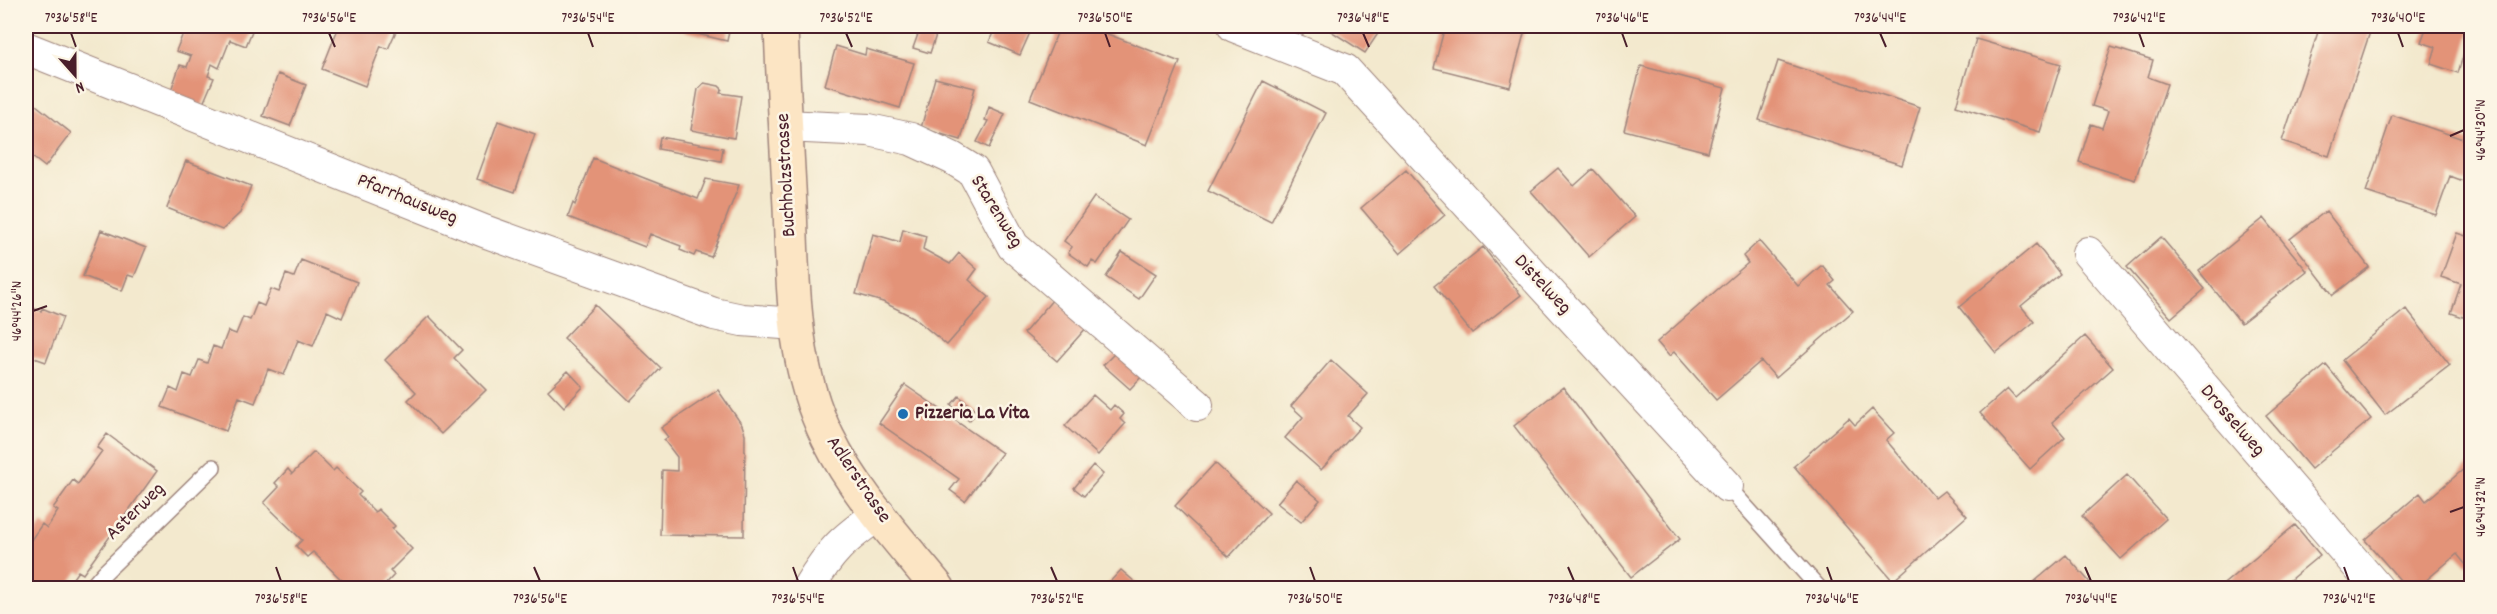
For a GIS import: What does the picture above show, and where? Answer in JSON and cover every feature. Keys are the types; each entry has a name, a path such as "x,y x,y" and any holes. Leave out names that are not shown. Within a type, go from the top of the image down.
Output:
{"street":[{"name":"Buchholzstrasse","path":"781,26 796,324"},
{"name":"Distelweg","path":"1234,26 1345,70 1728,486"},
{"name":"Pfarrhausweg","path":"26,48 484,231 703,310 742,320 796,324"},
{"name":"Starenweg","path":"785,126 869,130 911,139 952,158 973,171 1013,246 1197,405"},
{"name":"Drosselweg","path":"2088,253 2377,588"},
{"name":"Adlerstrasse","path":"796,324 814,409 839,459 938,588"},
{"path":"808,588 833,550 847,536 879,514"}],"lane":[{"name":"Asterweg","path":"91,588 213,467"},
{"name":"Distelweg","path":"1728,486 1819,588"}],"building":[{"path":"186,26 254,26 246,46 230,40 219,68 212,64 208,76 214,78 202,106 170,93 180,65 187,67 191,56 176,51"},
{"path":"339,26 387,26 397,29 388,49 381,46 365,86 322,69"},
{"path":"664,26 730,26 727,41"},
{"path":"921,26 939,26 930,53 913,48"},
{"path":"996,26 1033,26 1020,55 989,42"},
{"path":"1060,26 1087,26 1180,62 1147,145 1030,99"},
{"path":"1323,26 1383,26 1365,53"},
{"path":"1445,26 1526,26 1510,87 1434,68"},
{"path":"2320,26 2372,26 2329,156 2282,141"},
{"path":"2427,26 2472,26 2458,73 2431,64 2436,47 2421,42"},
{"path":"1976,39 2061,64 2040,132 1956,106"},
{"path":"836,46 865,55 866,49 914,63 900,108 825,85"},
{"path":"2111,47 2153,60 2148,77 2167,84 2135,180 2079,162 2091,124 2102,128 2108,111 2092,106"},
{"path":"1778,61 1920,107 1902,165 1759,120"},
{"path":"1641,66 1725,88 1708,152 1624,130"},
{"path":"278,74 306,85 290,126 263,116"},
{"path":"935,78 975,88 961,140 921,128"},
{"path":"1263,81 1326,113 1271,222 1208,191"},
{"path":"704,83 719,86 722,89 720,93 741,96 734,138 691,130 698,89"},
{"path":"26,97 71,133 45,167 26,152"},
{"path":"989,107 1005,114 989,148 977,142 988,121 985,120"},
{"path":"2392,115 2472,142 2472,167 2466,182 2450,176 2436,215 2366,192"},
{"path":"498,121 535,134 515,192 477,179"},
{"path":"660,137 723,148 721,161 658,149"},
{"path":"593,158 698,199 706,179 739,185 711,257 696,252 694,256 680,250 681,246 650,234 645,247 568,217"},
{"path":"186,161 251,186 240,213 222,230 167,208"},
{"path":"1558,168 1574,186 1593,169 1635,217 1589,257 1531,191"},
{"path":"1406,170 1445,215 1400,254 1361,208"},
{"path":"1094,197 1128,220 1097,264 1092,261 1088,267 1068,253 1072,247 1064,241"},
{"path":"2326,211 2369,267 2333,295 2290,239"},
{"path":"2264,218 2307,271 2241,323 2199,271"},
{"path":"903,229 926,236 923,249 950,264 959,253 977,269 969,280 989,297 947,345 913,317 883,302 856,294 873,234 900,242"},
{"path":"101,230 146,248 134,277 128,275 122,291 83,276"},
{"path":"2457,233 2472,238 2472,320 2451,313 2461,284 2441,277"},
{"path":"2161,237 2205,289 2171,318 2127,267"},
{"path":"1759,241 1798,286 1822,265 1835,281 1830,285 1853,311 1776,378 1761,361 1716,400 1674,352 1669,356 1657,342 1748,263 1743,256"},
{"path":"2036,244 2060,274 2021,306 2034,322 1996,353 1959,307"},
{"path":"1483,247 1521,295 1472,333 1434,286"},
{"path":"1122,252 1156,274 1139,299 1106,277"},
{"path":"301,260 357,282 342,318 327,311 313,346 298,340 284,375 268,369 255,403 239,397 226,431 162,407 170,388 178,392 184,374 192,377 199,360 207,363 213,346 221,349 228,331 236,334 243,317 250,320 257,303 264,306 271,289 279,292 286,274 294,277"},
{"path":"1054,298 1087,327 1057,361 1024,333"},
{"path":"595,305 661,368 630,401 564,338"},
{"path":"26,306 41,311 42,308 63,317 46,362 26,355"},
{"path":"2406,309 2450,365 2385,415 2342,360"},
{"path":"429,316 462,350 454,358 486,390 441,434 408,400 416,392 385,360"},
{"path":"2085,336 2113,368 2052,422 2065,437 2030,469 1980,413 2007,389 2015,398"},
{"path":"1116,352 1143,375 1130,389 1103,365"},
{"path":"1331,360 1368,394 1348,416 1360,427 1321,470 1285,438 1303,417 1291,406"},
{"path":"2326,365 2371,419 2311,469 2266,416"},
{"path":"568,371 583,387 564,407 548,390"},
{"path":"905,385 943,411 945,409 948,411 946,414 1002,453 965,501 950,490 959,479 879,423"},
{"path":"1563,387 1680,539 1631,577 1514,426"},
{"path":"718,390 742,425 745,434 744,536 660,535 662,470 677,471 677,457 664,440 668,437 661,428"},
{"path":"1093,395 1110,410 1114,405 1124,414 1120,419 1125,424 1098,455 1065,426"},
{"path":"959,396 977,412 969,421 951,405"},
{"path":"1872,409 1894,433 1886,440 1935,498 1944,491 1967,516 1893,581 1794,466 1849,418 1855,425"},
{"path":"107,434 157,471 83,574 78,571 66,588 26,588 26,547 42,524 47,528 58,511 53,508 73,480 78,484 102,451 97,448"},
{"path":"314,452 333,471 336,468 361,492 358,495 375,512 378,509 395,526 392,529 412,549 390,571 394,575 382,588 377,585 373,588 350,588 313,552 307,557 296,546 302,540 264,503 279,487 275,483 288,469 292,474"},
{"path":"2472,462 2472,560 2466,565 2457,554 2417,588 2407,588 2365,540 2420,493 2426,501"},
{"path":"1215,463 1269,513 1229,557 1175,506"},
{"path":"1093,465 1103,474 1084,496 1074,488"},
{"path":"2127,475 2166,519 2121,559 2082,516"},
{"path":"1296,480 1320,500 1301,522 1277,503"},
{"path":"2295,525 2320,555 2280,588 2219,588"},
{"path":"2066,555 2094,587 2027,588"},
{"path":"1121,570 1142,588 1104,588"}],"place":[{"name":"Pizzeria La Vita","path":"903,414"}]}
